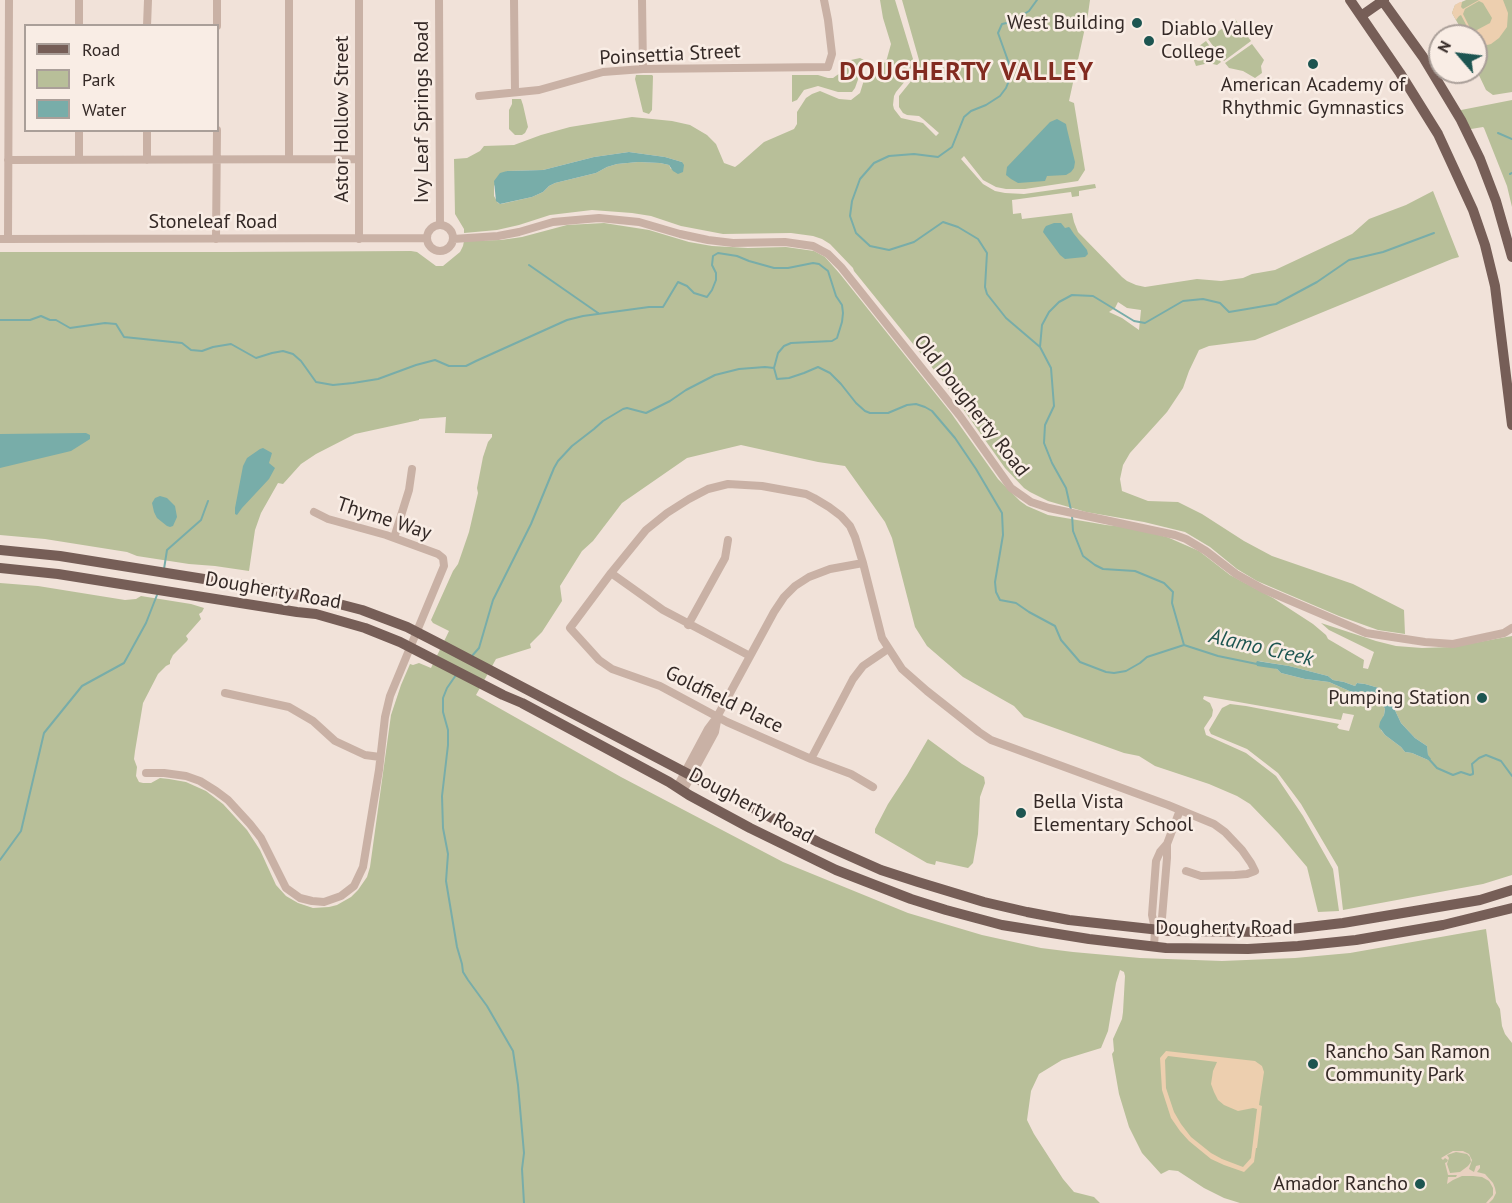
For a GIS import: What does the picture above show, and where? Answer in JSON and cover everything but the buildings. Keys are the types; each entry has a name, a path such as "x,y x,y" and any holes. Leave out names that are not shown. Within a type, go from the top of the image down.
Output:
{"main road":[{"path":"1361,16 1383,0 1423,57 1461,120 1480,159 1496,201 1512,257"},
{"path":"1355,2 1361,16 1438,134 1473,210 1495,286 1512,425"},
{"name":"Dougherty Road","path":"0,550 188,576 316,598 362,610 417,632 818,842 881,870 984,902 1027,912 1069,920 1155,929 1265,932 1480,900 1512,890"},
{"name":"Dougherty Road","path":"0,568 58,574 316,614 364,628 400,642 531,708 792,850 845,874 911,899 1002,925 1154,947 1198,950 1248,949 1336,942 1443,925 1512,908"}],"street":[{"path":"4,239 8,160 4,67 9,0"},
{"path":"79,0 79,24"},
{"path":"147,0 147,24"},
{"path":"217,0 217,24"},
{"path":"288,0 289,159"},
{"name":"Astor Hollow Street","path":"359,0 359,239"},
{"name":"Ivy Leaf Springs Road","path":"439,0 440,225"},
{"path":"514,0 515,92"},
{"path":"642,0 643,69"},
{"name":"Poinsettia Street","path":"479,96 539,90 603,72 643,69 828,67 832,54 824,0"},
{"path":"79,132 79,160"},
{"path":"147,132 147,160"},
{"path":"216,239 217,132"},
{"path":"8,160 359,159"},
{"name":"Old Dougherty Road","path":"453,239 498,236 553,222 599,218 639,222 708,240 734,243 785,242 805,244 822,250 841,267 937,387 1011,488 1031,502 1087,517 1175,535 1206,551 1236,574 1263,589 1366,633 1453,644 1504,633 1512,628"},
{"path":"440,225 449,229 453,239 450,246 439,252 429,246 426,238 430,229 440,225"},
{"name":"Stoneleaf Road","path":"4,239 426,238"},
{"path":"394,538 409,490 412,469"},
{"path":"750,656 645,599 611,573 646,530 667,513 708,489 728,484 762,486 806,494 841,516 850,526 855,537 882,638 888,649 902,669 918,684 979,732 991,740 1214,824 1242,850 1255,871 1247,874 1201,876 1186,871"},
{"name":"Thyme Way","path":"314,512 328,519 394,538 438,554 443,558 444,566 417,632"},
{"path":"688,624 724,558 728,540"},
{"path":"680,789 715,732 717,717 779,604 795,586 809,577 830,569 863,563"},
{"name":"Goldfield Place","path":"611,573 570,628 599,660 612,669 660,686 717,717 811,759 851,774 873,787"},
{"path":"146,772 186,776 216,791 237,810 261,838 286,888 292,894 306,900 324,902 335,899 348,892 363,867 385,717 390,696 417,632"},
{"path":"811,759 853,679 863,666 888,649"},
{"path":"225,693 289,707 313,721 335,741 366,754 380,757"},
{"path":"1154,947 1155,929 1162,918 1167,844 1180,810"}],"green space":[{"path":"880,0 895,0 913,59 911,74 894,96 894,109 901,118 923,123 936,136 939,133 923,119 903,113 899,107 899,96 916,75 919,60 902,0 1090,0 1069,101 1074,103 1085,170 1078,181 1025,189 1006,189 983,180 964,156 961,159 983,184 995,191 1005,193 1024,194 1095,184 1096,188 1079,191 1079,196 1072,197 1071,192 1012,200 1013,214 1021,213 1022,219 1072,213 1078,232 1122,277 1136,285 1145,287 1197,279 1221,281 1275,270 1352,234 1369,219 1406,205 1433,191 1459,257 1255,340 1209,346 1199,350 1183,388 1167,412 1130,453 1123,465 1120,479 1122,491 1148,501 1178,502 1272,556 1353,584 1404,610 1405,634 1378,630 1257,581 1185,532 1086,512 1048,501 1024,488 1005,468 943,381 853,268 830,244 822,239 791,233 723,234 681,226 651,216 592,210 550,215 497,230 464,233 455,214 454,159 467,158 484,146 514,145 570,127 632,117 690,125 707,135 716,144 724,163 735,167 764,142 794,129 797,124 797,112 806,98 812,94 820,91 839,99 851,100 860,93 864,80 873,67 886,62 891,44","holes":["629,152 682,162 671,169 669,165 660,163 617,164 596,173 555,183 532,197 501,204 494,196 494,186 507,171 543,170 594,157","1118,302 1127,308 1141,310 1139,330 1109,312"]},
{"path":"1466,0 1512,0 1512,92 1493,95 1486,90 1483,84 1488,84 1488,24 1458,24 1452,13 1455,5"},
{"path":"1235,19 1251,41 1224,61 1208,39"},
{"path":"1206,41 1221,62 1217,65 1209,63 1196,66 1191,52"},
{"path":"1252,44 1264,60 1261,66 1262,73 1255,78 1243,71 1229,68 1225,63"},
{"path":"860,58 866,65 852,92 838,92 818,86 804,90 797,100 792,102 792,75 818,75 833,78 840,73 842,62"},
{"path":"636,75 653,76 652,110 649,114 643,112"},
{"path":"512,99 521,99 523,105 528,127 522,135 515,135 509,129 509,110"},
{"path":"1512,100 1512,207 1507,186 1484,128 1465,130 1456,111"},
{"path":"604,223 649,230 712,246 786,247 814,251 825,257 951,413 998,479 1020,501 1048,515 1125,527 1167,537 1199,551 1230,575 1273,598 1313,624 1328,639 1364,660 1363,668 1368,669 1374,652 1329,630 1321,623 1396,646 1422,648 1451,647 1512,636 1512,875 1483,884 1343,910 1338,867 1301,804 1278,773 1247,749 1211,734 1209,730 1222,708 1230,704 1339,724 1337,727 1339,729 1349,731 1354,715 1343,713 1341,720 1204,696 1203,699 1210,703 1213,710 1204,728 1206,735 1246,753 1276,776 1303,816 1333,869 1339,911 1318,912 1307,867 1250,804 1209,784 1155,766 1139,756 1124,753 1024,717 1014,706 963,677 927,646 915,627 892,538 885,522 845,466 741,445 687,458 622,503 593,541 582,551 560,586 562,601 542,632 530,644 531,648 496,659 476,695 621,777 783,862 908,913 982,935 1041,948 1073,952 1140,958 1222,961 1350,953 1486,929 1496,1002 1500,1009 1505,1034 1512,1043 1512,1203 1240,1203 1204,1188 1178,1171 1169,1170 1161,1174 1142,1153 1129,1127 1119,1094 1112,1054 1113,1039 1123,1012 1125,976 1120,970 1108,1031 1101,1048 1062,1060 1039,1074 1031,1091 1027,1120 1063,1179 1074,1192 1094,1197 1100,1203 0,1203 0,583 38,586 125,600 141,596 204,608 199,614 201,619 186,636 187,641 173,655 170,664 158,674 143,703 134,759 137,767 136,776 139,782 143,783 151,783 160,778 169,779 186,782 206,791 223,804 247,830 260,850 276,885 286,896 313,908 337,905 358,890 367,877 370,867 391,715 401,685 410,664 419,663 431,668 449,631 431,620 458,564 469,532 483,457 492,434 445,433 446,417 419,419 355,434 316,454 301,464 283,484 278,483 261,513 255,530 249,571 137,556 127,552 45,539 0,535 0,252 411,251 417,252 436,266 443,266 460,252 464,241 522,237 567,225","holes":["1258,661 1289,666 1355,686 1357,683 1379,688 1392,704 1401,723 1415,738 1427,746 1428,760 1405,752 1385,735 1381,730 1385,709 1382,703 1372,695 1362,691 1354,693 1329,682 1281,673"]},
{"path":"928,739 984,777 973,863 968,868 936,861 935,865 927,863 875,833 888,804"}],"sand":[{"path":"1479,0 1503,0 1508,13 1507,27 1499,38 1488,45 1488,24 1492,18 1483,3 1479,1 1465,9 1463,14 1468,24 1466,24 1461,15 1456,20 1452,13 1455,5 1462,2 1463,9"},
{"path":"1166,1051 1255,1061 1262,1066 1264,1072 1259,1105 1262,1106 1257,1148 1254,1162 1244,1172 1211,1159 1180,1131 1171,1118 1162,1090 1160,1058","holes":["1168,1056 1217,1062 1211,1084 1218,1100 1238,1111 1257,1109 1251,1158 1243,1167 1211,1153 1191,1137 1174,1112 1166,1088 1165,1060"]}],"shaded area":[{"path":"1453,1151 1463,1151 1469,1154 1472,1160 1469,1169 1474,1172 1476,1166 1480,1165 1477,1172 1485,1174 1493,1183 1496,1193 1493,1199 1486,1203 1493,1195 1493,1188 1489,1181 1482,1177 1462,1176 1447,1184 1448,1177 1457,1175 1448,1175 1445,1163 1448,1160 1441,1158","holes":["1456,1152 1467,1154 1471,1162 1468,1166 1460,1172 1450,1173 1447,1155"]}],"water":[{"path":"1057,119 1066,124 1075,162 1071,172 1066,175 1047,176 1045,181 1018,183 1006,175 1007,167 1050,122"},
{"path":"629,152 682,162 683,172 678,174 669,165 660,163 617,164 596,173 555,183 532,197 500,204 496,201 494,181 500,173 543,170 594,157"},
{"path":"1061,223 1065,228 1069,227 1087,250 1088,254 1085,257 1065,259 1060,255 1043,232 1046,226"},
{"path":"86,433 90,435 90,439 71,451 0,468 0,434"},
{"path":"263,448 272,453 269,463 275,468 269,479 237,515 235,508 243,466 247,458"},
{"path":"160,496 167,498 175,506 177,517 173,526 167,526 157,518 154,512 152,503"},
{"path":"1257,661 1289,666 1355,686 1357,683 1379,688 1392,704 1401,723 1415,738 1427,746 1431,759 1405,752 1385,735 1379,727 1385,709 1382,703 1372,695 1362,691 1354,693 1329,682 1305,679 1281,673 1277,669 1257,666"}],"waterway":[{"name":"Alamo Creek","path":"1037,0 1029,11 1011,22 1002,24 998,33 1011,69 1006,88 1000,96 964,117 952,147 938,157 914,154 889,156 874,163 860,179 852,201 850,216 856,233 870,246 889,250 914,242 943,222 958,227 978,239 987,253 985,287 987,294 1006,318 1040,347 1051,368 1054,406 1045,425 1044,443 1066,488 1071,510"},
{"path":"1498,133 1512,139"},
{"path":"1040,347 1042,325 1049,312 1059,302 1072,295 1093,296 1134,321 1145,323 1183,301 1203,299 1220,303 1229,312 1247,309 1276,304 1317,282 1349,260 1383,252 1434,233"},
{"path":"0,320 30,320 41,316 56,320 70,328 105,323 116,324 124,337 182,343 191,350 202,351 231,344 256,358 283,351 293,354 301,361 316,382 333,385 378,379 435,360 449,366 466,366 567,320 649,307 663,307 678,282 687,286 694,293 707,297 716,280 716,273 712,265 713,256 718,253 737,256 774,268 819,264 828,271 836,296 842,305 842,322 837,338 832,341 791,343 784,346 778,353 774,368 777,379 789,378 818,367 830,373 856,403 870,413 888,413 907,405 916,404 932,411 955,438 1002,513 1003,535 995,582 1000,600 1016,603 1055,626 1061,640 1080,662 1114,673 1126,671 1147,657 1184,645"},
{"path":"529,265 598,313"},
{"path":"471,657 479,648 493,600 531,524 554,468 572,446 603,421 623,409 646,413 715,375 739,369 774,368"},
{"path":"164,569 167,550 201,520 208,501"},
{"name":"Alamo Creek","path":"1072,515 1073,531 1083,556 1103,569 1135,571 1164,583 1173,592 1172,603 1184,645 1218,656 1257,664"},
{"path":"0,860 21,831 44,733 82,686 124,663 146,623 157,595"},
{"path":"456,675 443,698 443,712 448,730 442,796 443,828 448,854 446,881 463,972 487,1006 513,1051 524,1153 522,1169 524,1203"},
{"name":"Alamo Creek","path":"1428,758 1437,768 1453,775 1461,772 1470,775 1473,774 1472,764 1486,755 1501,761 1512,776"}],"place":[{"name":"West Building","path":"1137,23"},
{"name":"Diablo Valley College","path":"1149,41"},
{"name":"American Academy of Rhythmic Gymnastics","path":"1313,64"},
{"name":"Pumping Station","path":"1482,698"},
{"name":"Bella Vista Elementary School","path":"1021,813"},
{"name":"Rancho San Ramon Community Park","path":"1313,1064"},
{"name":"Amador Rancho","path":"1420,1184"}],"district":[{"name":"DOUGHERTY VALLEY","path":"967,73"}]}
